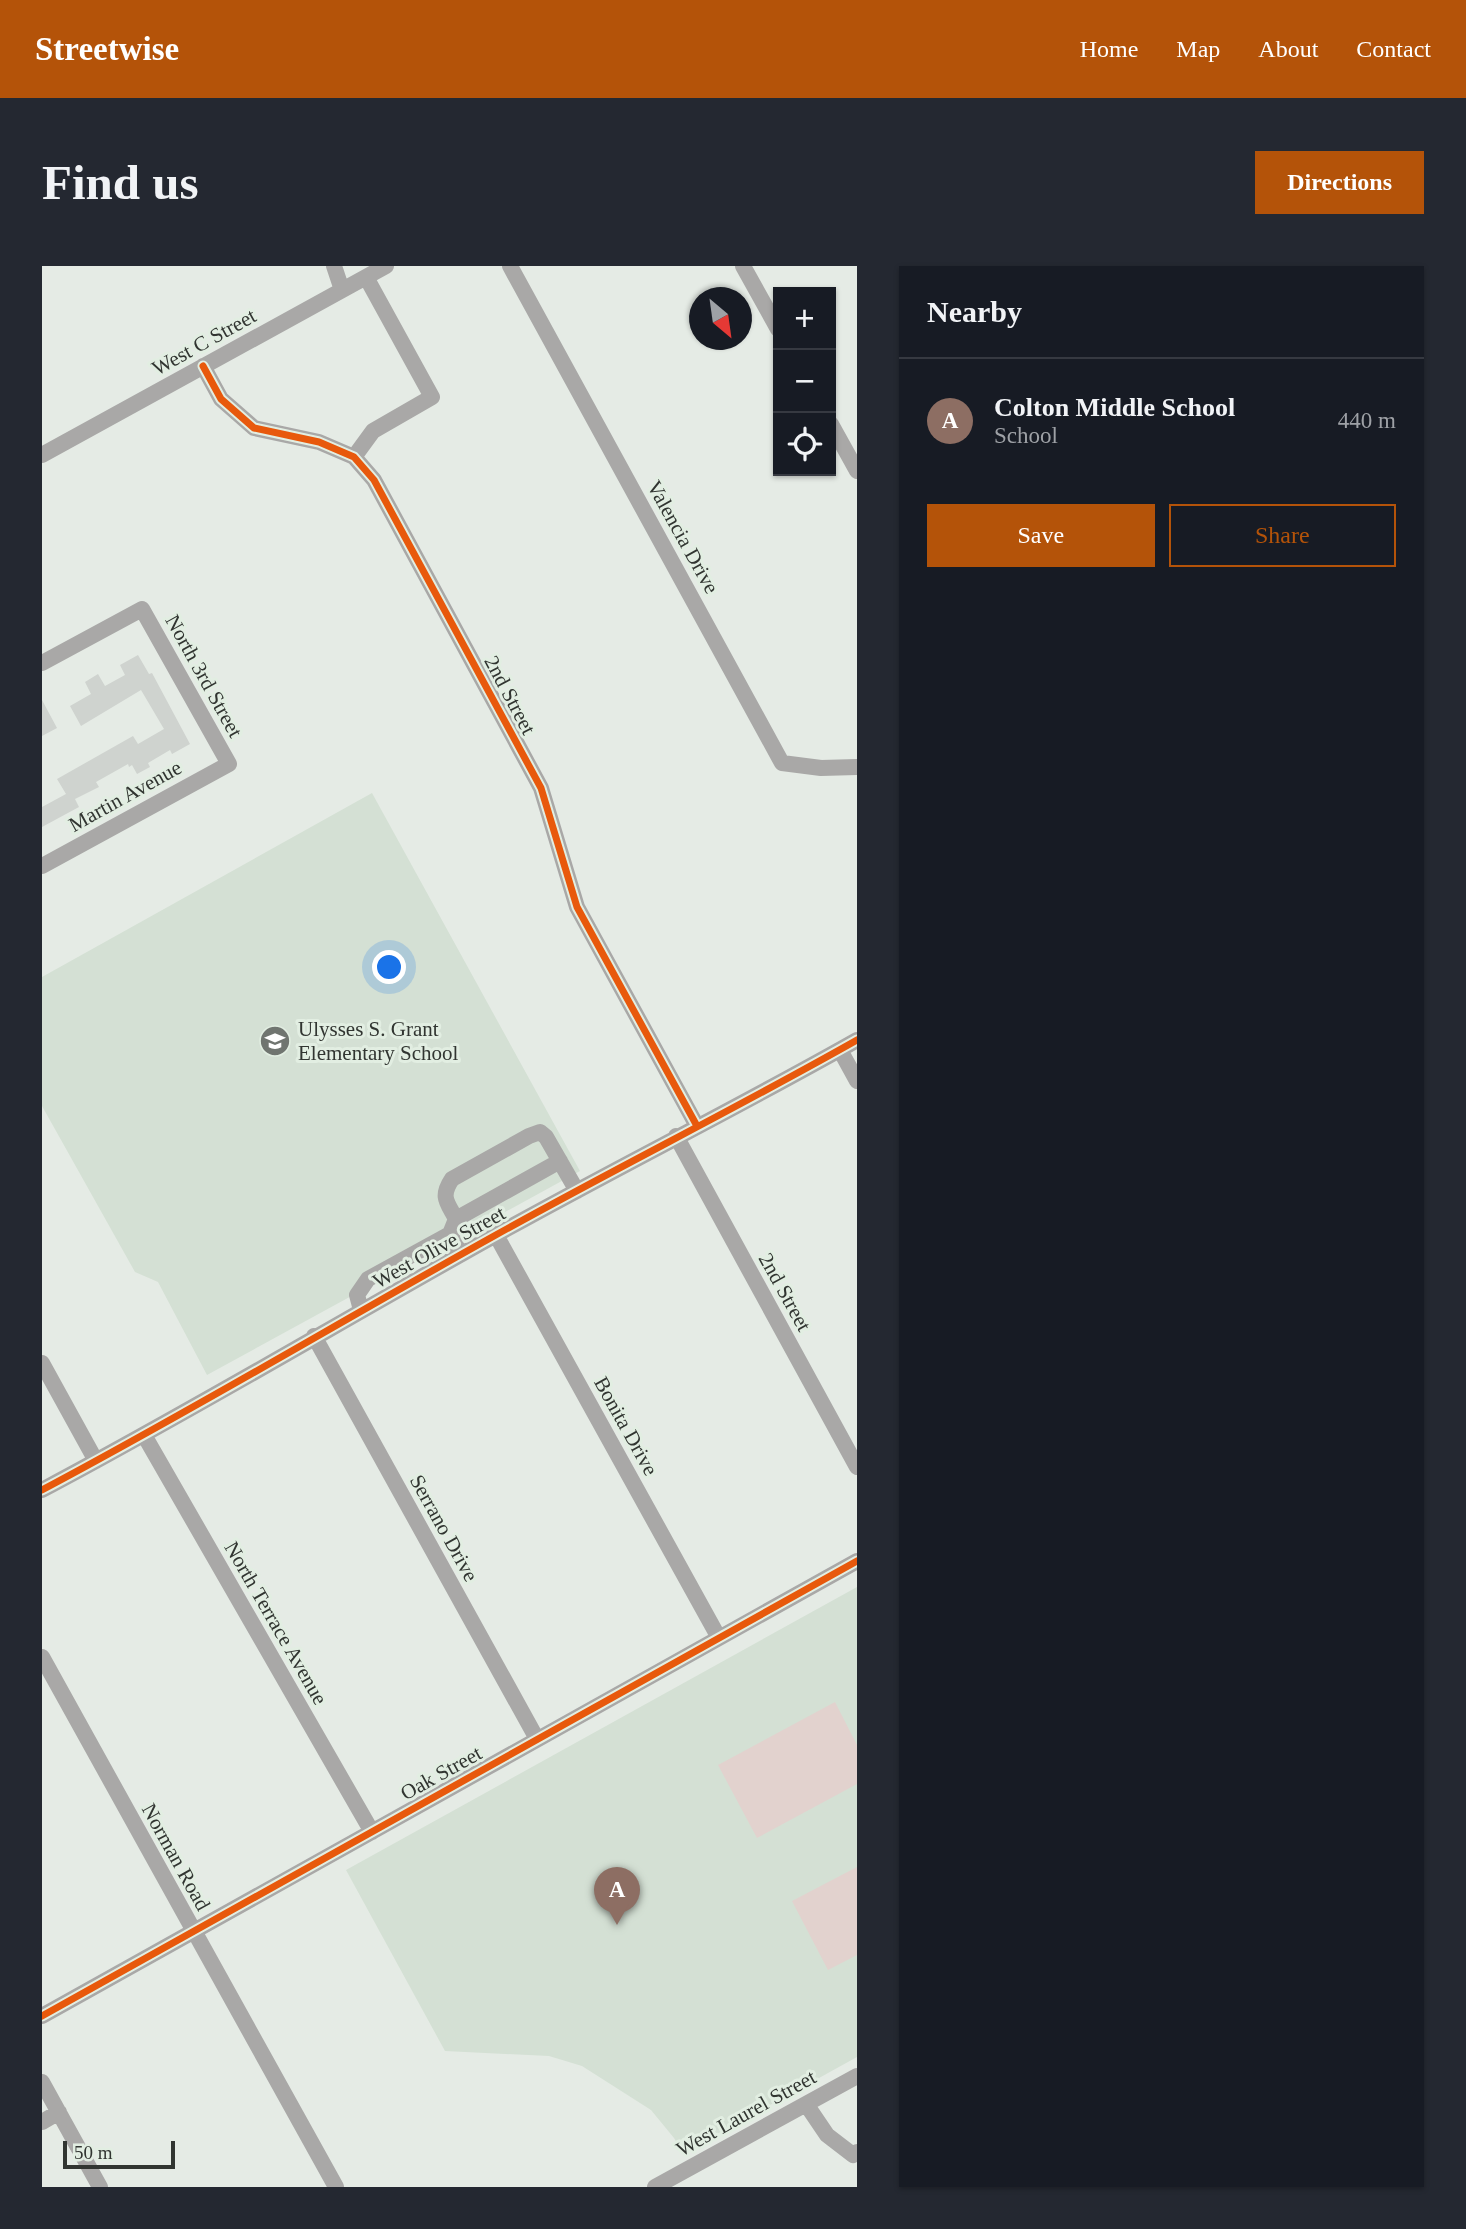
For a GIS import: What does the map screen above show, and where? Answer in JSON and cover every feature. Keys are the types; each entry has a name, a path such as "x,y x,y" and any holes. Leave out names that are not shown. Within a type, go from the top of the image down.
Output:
{"street":[{"path":"334,266 342,290"},
{"name":"West C Street","path":"42,455 386,266"},
{"name":"Valencia Drive","path":"510,266 782,763 821,768 857,766"},
{"path":"743,266 773,320"},
{"path":"354,457 373,431 432,397 366,277"},
{"name":"2nd Street","path":"203,366 221,399 254,428 320,442 354,457 374,480 541,788 577,907 697,1126"},
{"path":"836,433 857,471"},
{"name":"North 3rd Street","path":"42,663 142,609 229,764"},
{"name":"Martin Avenue","path":"42,866 229,764"},
{"name":"West Olive Street","path":"42,1490 144,1435 461,1254 857,1040"},
{"path":"840,1050 857,1081"},
{"path":"461,1254 445,1198 446,1188 452,1179 529,1136 540,1132 546,1137 577,1191"},
{"name":"2nd Street","path":"676,1136 857,1467"},
{"path":"360,1310 357,1295 368,1279 560,1161"},
{"name":"Bonita Drive","path":"496,1235 719,1638"},
{"name":"Serrano Drive","path":"314,1336 537,1739"},
{"path":"42,1363 96,1461"},
{"name":"North Terrace Avenue","path":"144,1435 372,1832"},
{"name":"Oak Street","path":"42,2016 857,1561"},
{"name":"Norman Road","path":"42,1657 336,2187"},
{"name":"West Laurel Street","path":"654,2187 857,2076"},
{"path":"42,2082 100,2187"},
{"path":"806,2104 827,2135 853,2155 857,2152"},
{"path":"42,2122 59,2112"}],"shaded area":[{"name":"Ulysses S. Grant Elementary School","path":"372,793 580,1171 207,1375 158,1282 135,1272 42,1106 42,977"},
{"path":"857,1587 857,2057 683,2153 651,2110 582,2066 549,2056 445,2051 346,1870"},
{"path":"835,1702 857,1745 857,1784 757,1838 718,1765"},
{"path":"857,1867 857,1955 828,1970 792,1901"}],"building":[{"path":"138,655 149,674 152,673 190,744 172,754 170,750 148,763 150,767 137,774 132,765 129,767 128,764 96,782 99,787 75,799 79,807 42,827 42,807 66,794 57,779 133,736 138,744 164,729 141,690 81,726 70,706 91,694 85,682 98,674 105,686 125,675 120,665"},
{"path":"42,700 57,728 42,736"}],"cycle path":[{"path":"203,366 221,399 254,428 319,442 354,457 374,480 541,788 577,907 697,1126"},
{"path":"42,1490 494,1236 857,1040"},
{"path":"42,2016 857,1561"}],"place":[{"name":"Ulysses S. Grant Elementary School","path":"275,1041"},
{"name":"Colton Middle School","path":"617,1925"}]}
